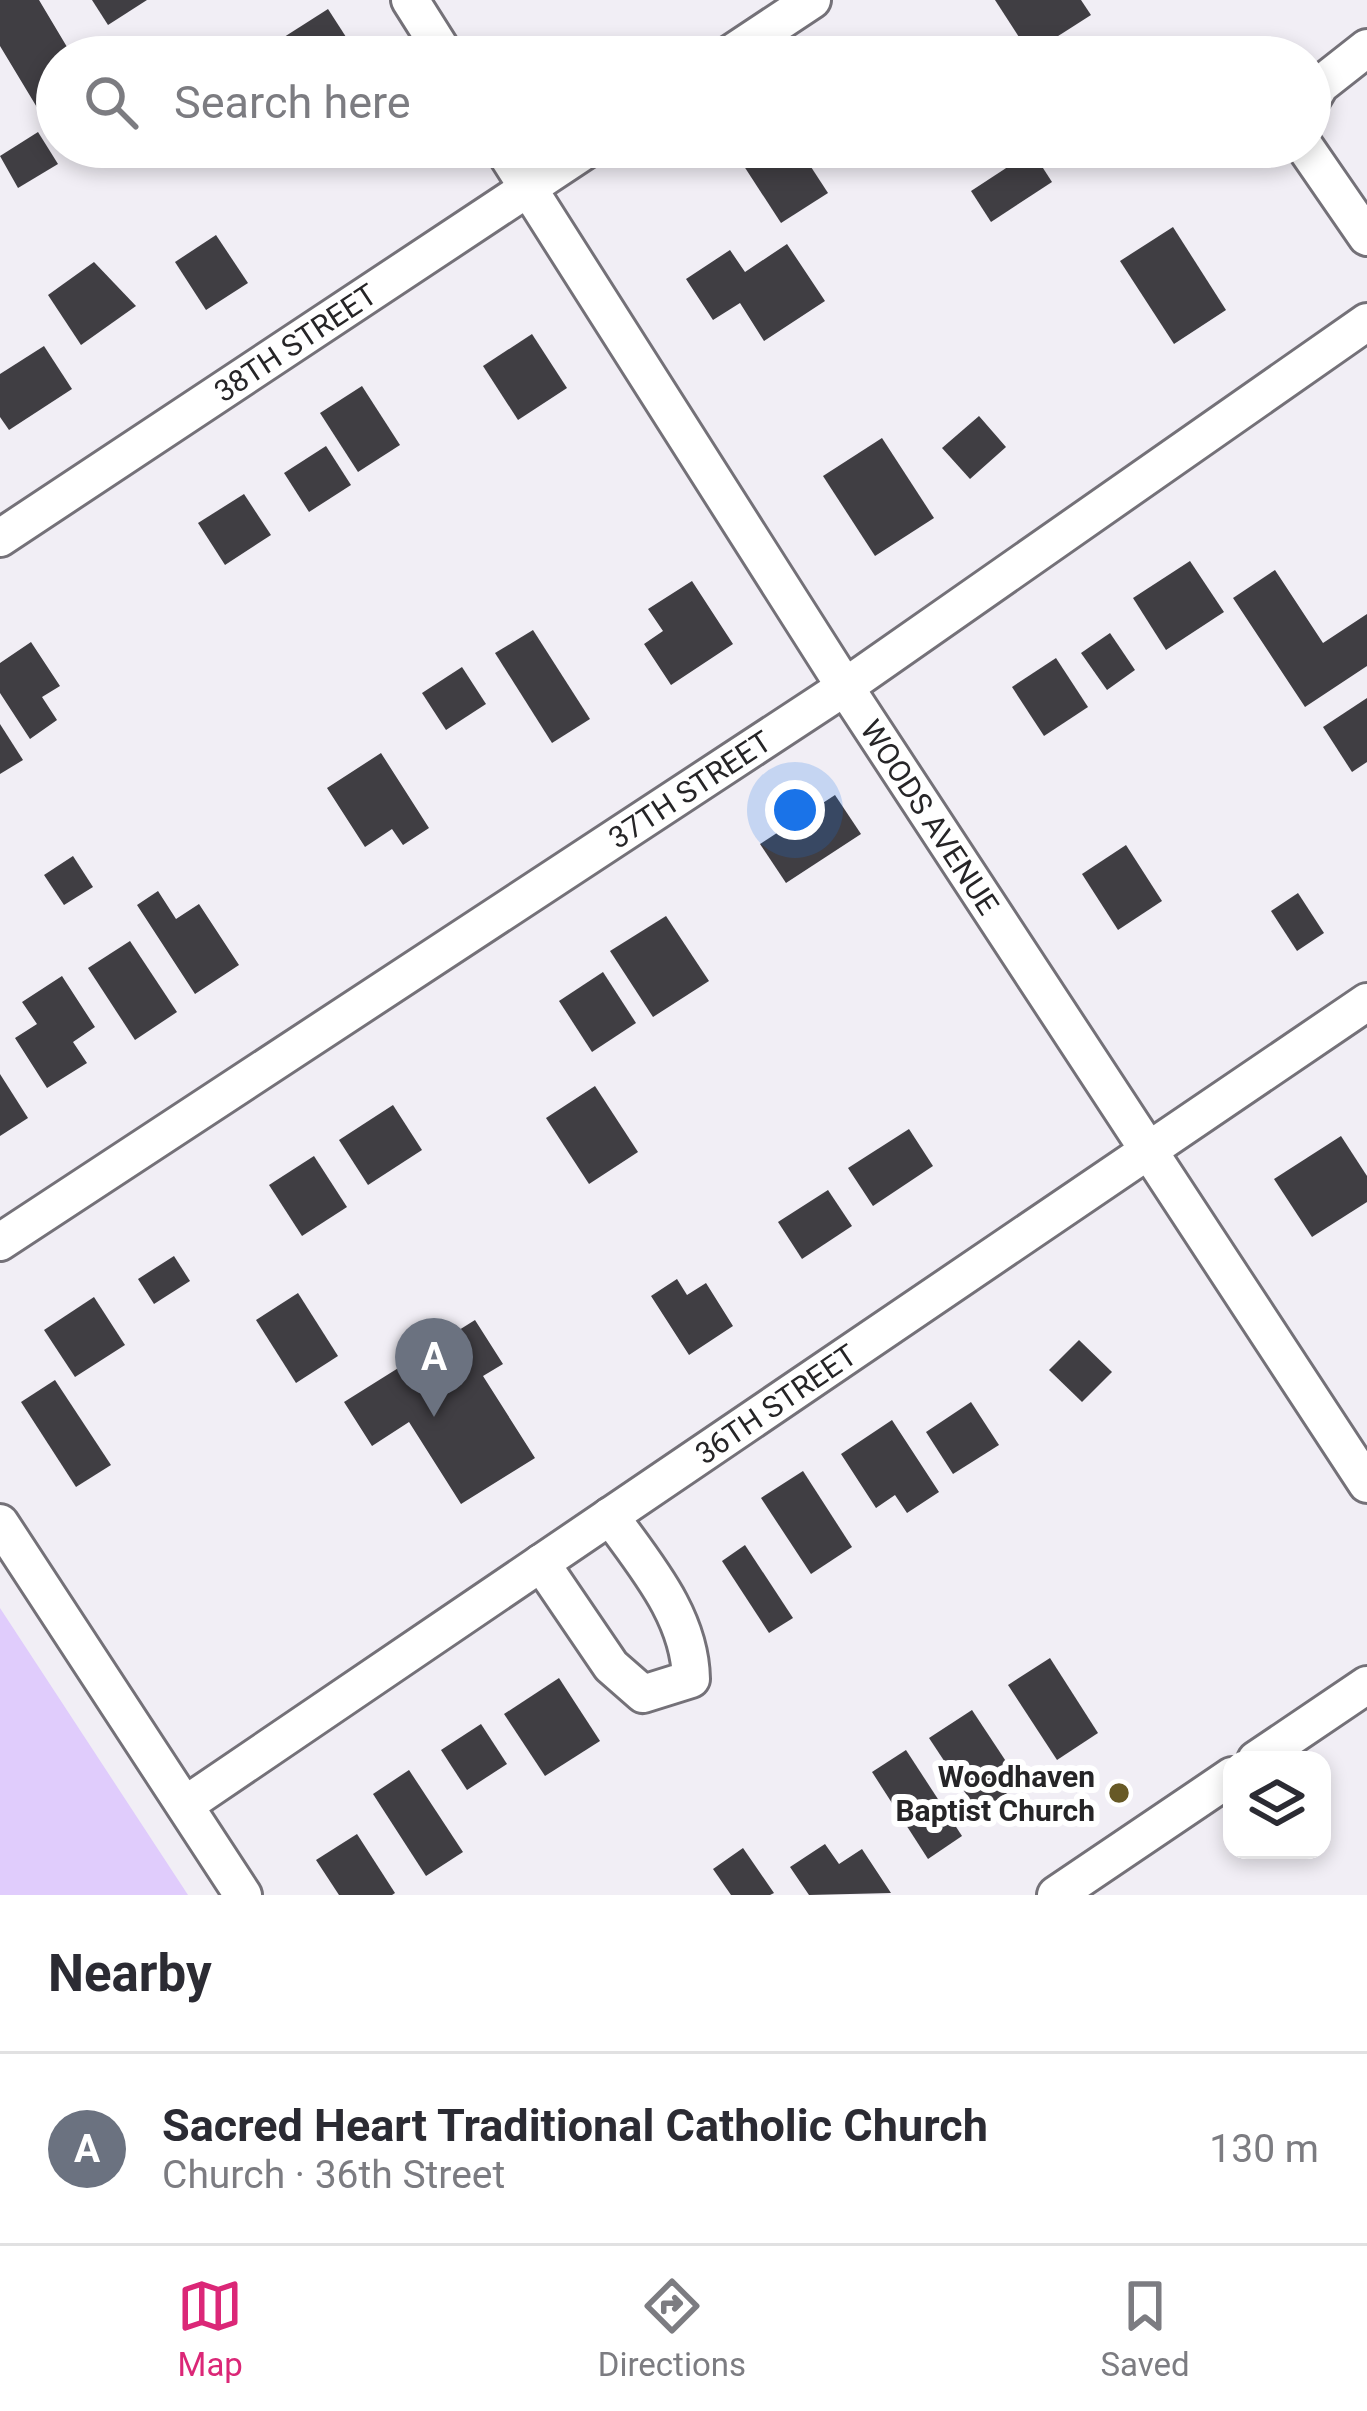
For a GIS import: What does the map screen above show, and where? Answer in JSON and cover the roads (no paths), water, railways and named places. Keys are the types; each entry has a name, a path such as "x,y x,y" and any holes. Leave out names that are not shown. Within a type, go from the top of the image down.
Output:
{"street":[{"path":"410,0 433,36"},
{"path":"758,36 812,0"},
{"path":"1331,77 1367,48"},
{"name":"WOODS AVENUE","path":"515,168 1146,1153 1367,1484"},
{"name":"38TH STREET","path":"0,538 558,168"},
{"path":"1317,168 1322,178 1354,196 1367,237"},
{"name":"37TH STREET","path":"0,1242 845,687 1367,322"},
{"name":"36TH STREET","path":"184,1805 1367,1002"},
{"path":"541,1564 611,1666 644,1694 691,1678 691,1649 666,1596 610,1516"},
{"path":"0,1522 244,1895"},
{"path":"1269,1751 1367,1685"},
{"path":"1056,1895 1223,1782"}],"place":[{"name":"Sacred Heart Traditional Catholic Church","path":"434,1417"},
{"name":"Woodhaven Baptist Church","path":"1119,1793"}]}
